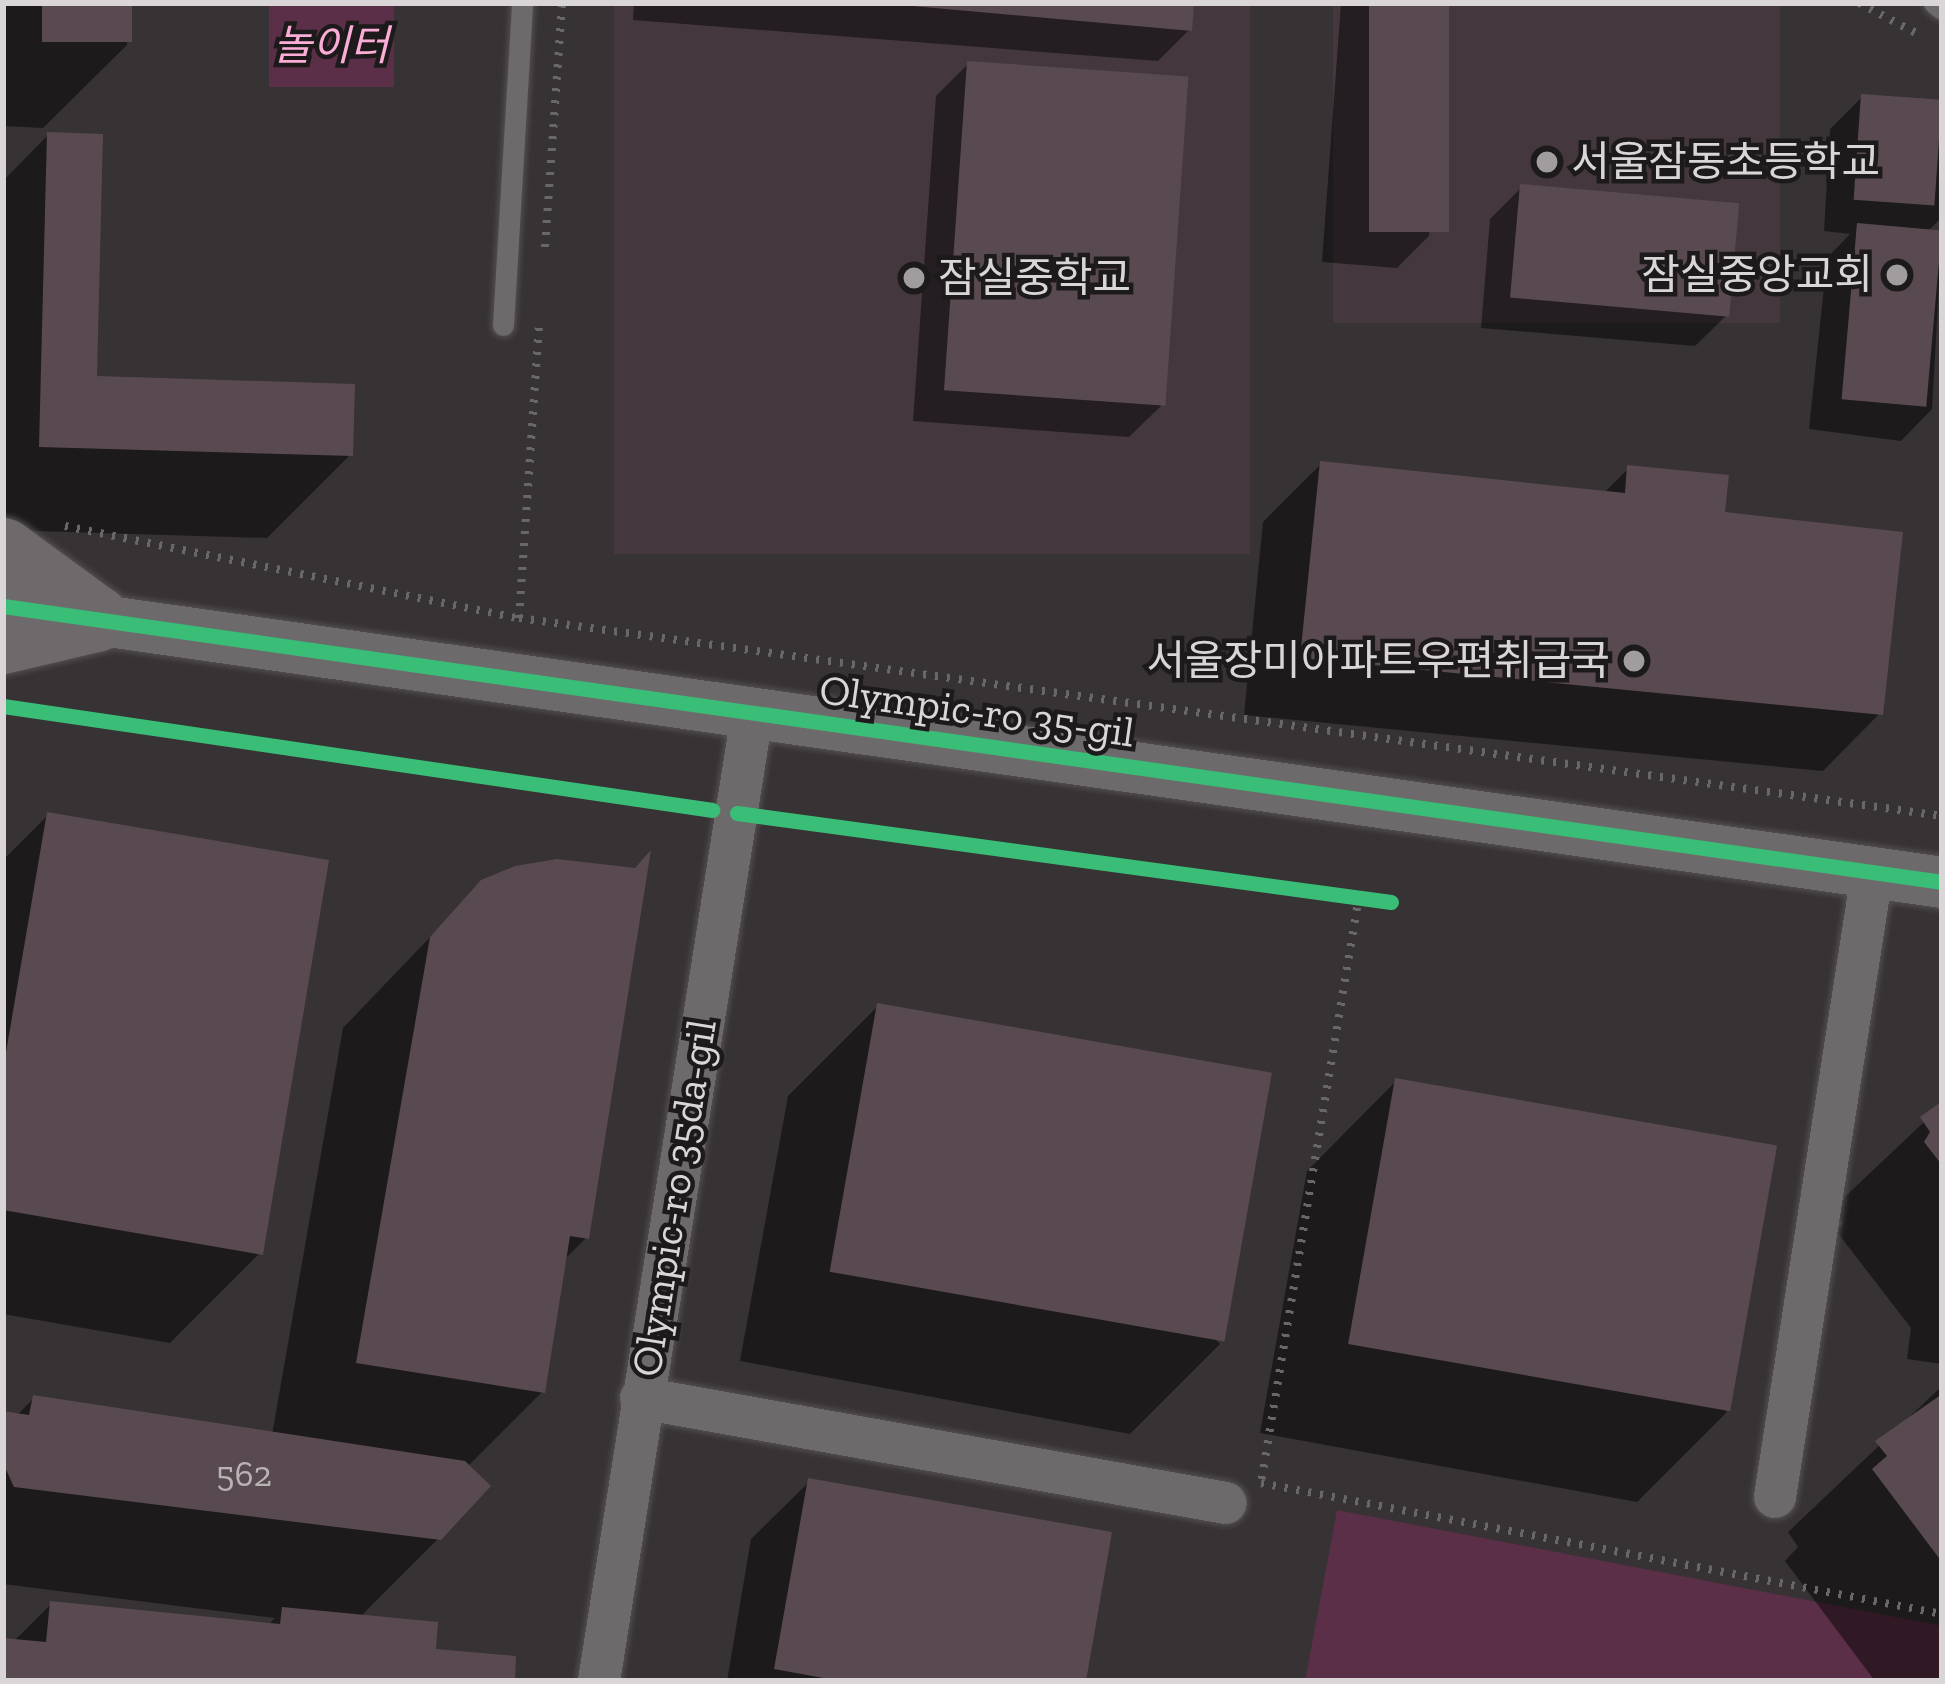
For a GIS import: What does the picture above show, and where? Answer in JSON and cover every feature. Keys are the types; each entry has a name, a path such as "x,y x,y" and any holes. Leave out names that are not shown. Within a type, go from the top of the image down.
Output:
{"main road":[{"path":"3,641 97,619 30,538"}],"street":[{"name":"Olympic-ro 35-gil","path":"3,605 1942,882"},
{"name":"Olympic-ro 35da-gil","path":"599,1681 640,1398 752,715"},
{"path":"1775,1497 1873,874"},
{"path":"640,1398 1226,1503"}],"lane":[{"path":"503,326 522,3"},
{"path":"1934,3 1942,9"}],"path":[{"path":"1859,3 1921,36"},
{"path":"30,538 519,618 1942,816"},
{"path":"1336,893 1367,898 1261,1483 1942,1614"}],"shaded area":[{"name":"잠실중학교","path":"614,3 1250,3 1250,554 614,554"},
{"name":"서울잠동초등학교","path":"1333,3 1780,3 1780,323 1333,323"}],"green space":[{"name":"놀이터","path":"269,3 394,3 394,87 269,87"},
{"path":"1337,1510 1942,1626 1942,1681 1305,1681"}],"building":[{"path":"42,3 132,3 132,42 42,42"},
{"path":"879,3 1194,3 1192,31"},
{"path":"1369,3 1449,3 1449,232 1369,232"},
{"path":"967,61 1188,76 1165,406 944,390"},
{"path":"1861,94 1942,100 1934,205 1854,200"},
{"path":"47,132 103,134 97,376 355,384 353,456 39,447"},
{"path":"1520,184 1739,203 1729,317 1510,298"},
{"name":"잠실중앙교회","path":"1857,223 1942,230 1926,407 1842,399"},
{"path":"1320,461 1625,493 1627,465 1729,475 1725,512 1903,532 1883,715 1300,658"},
{"path":"47,812 329,860 263,1255 3,1210 3,1070"},
{"path":"651,850 589,1239 570,1236 545,1393 356,1363 430,937 481,880 515,866 557,859 635,868"},
{"path":"877,1003 1272,1073 1225,1341 830,1272"},
{"path":"1395,1078 1777,1145 1730,1411 1348,1344"},
{"path":"1942,1101 1942,1165 1924,1142 1930,1132 1920,1117"},
{"path":"1942,1394 1942,1562 1872,1469 1887,1456 1875,1441"},
{"path":"33,1395 465,1461 491,1486 441,1540 14,1487 3,1463 3,1411 29,1415"},
{"path":"808,1478 1112,1532 1086,1681 840,1681 774,1669"},
{"path":"50,1601 280,1624 282,1607 438,1622 436,1649 516,1656 515,1681 3,1681 3,1638 46,1642"}],"cycle path":[{"path":"3,606 1942,882"},
{"path":"3,706 712,810"},
{"path":"737,813 1391,902"}],"place":[{"name":"서울잠동초등학교","path":"1547,162"},
{"name":"잠실중앙교회","path":"1897,275"},
{"name":"잠실중학교","path":"914,278"},
{"name":"서울장미아파트우편취급국","path":"1634,661"}]}
